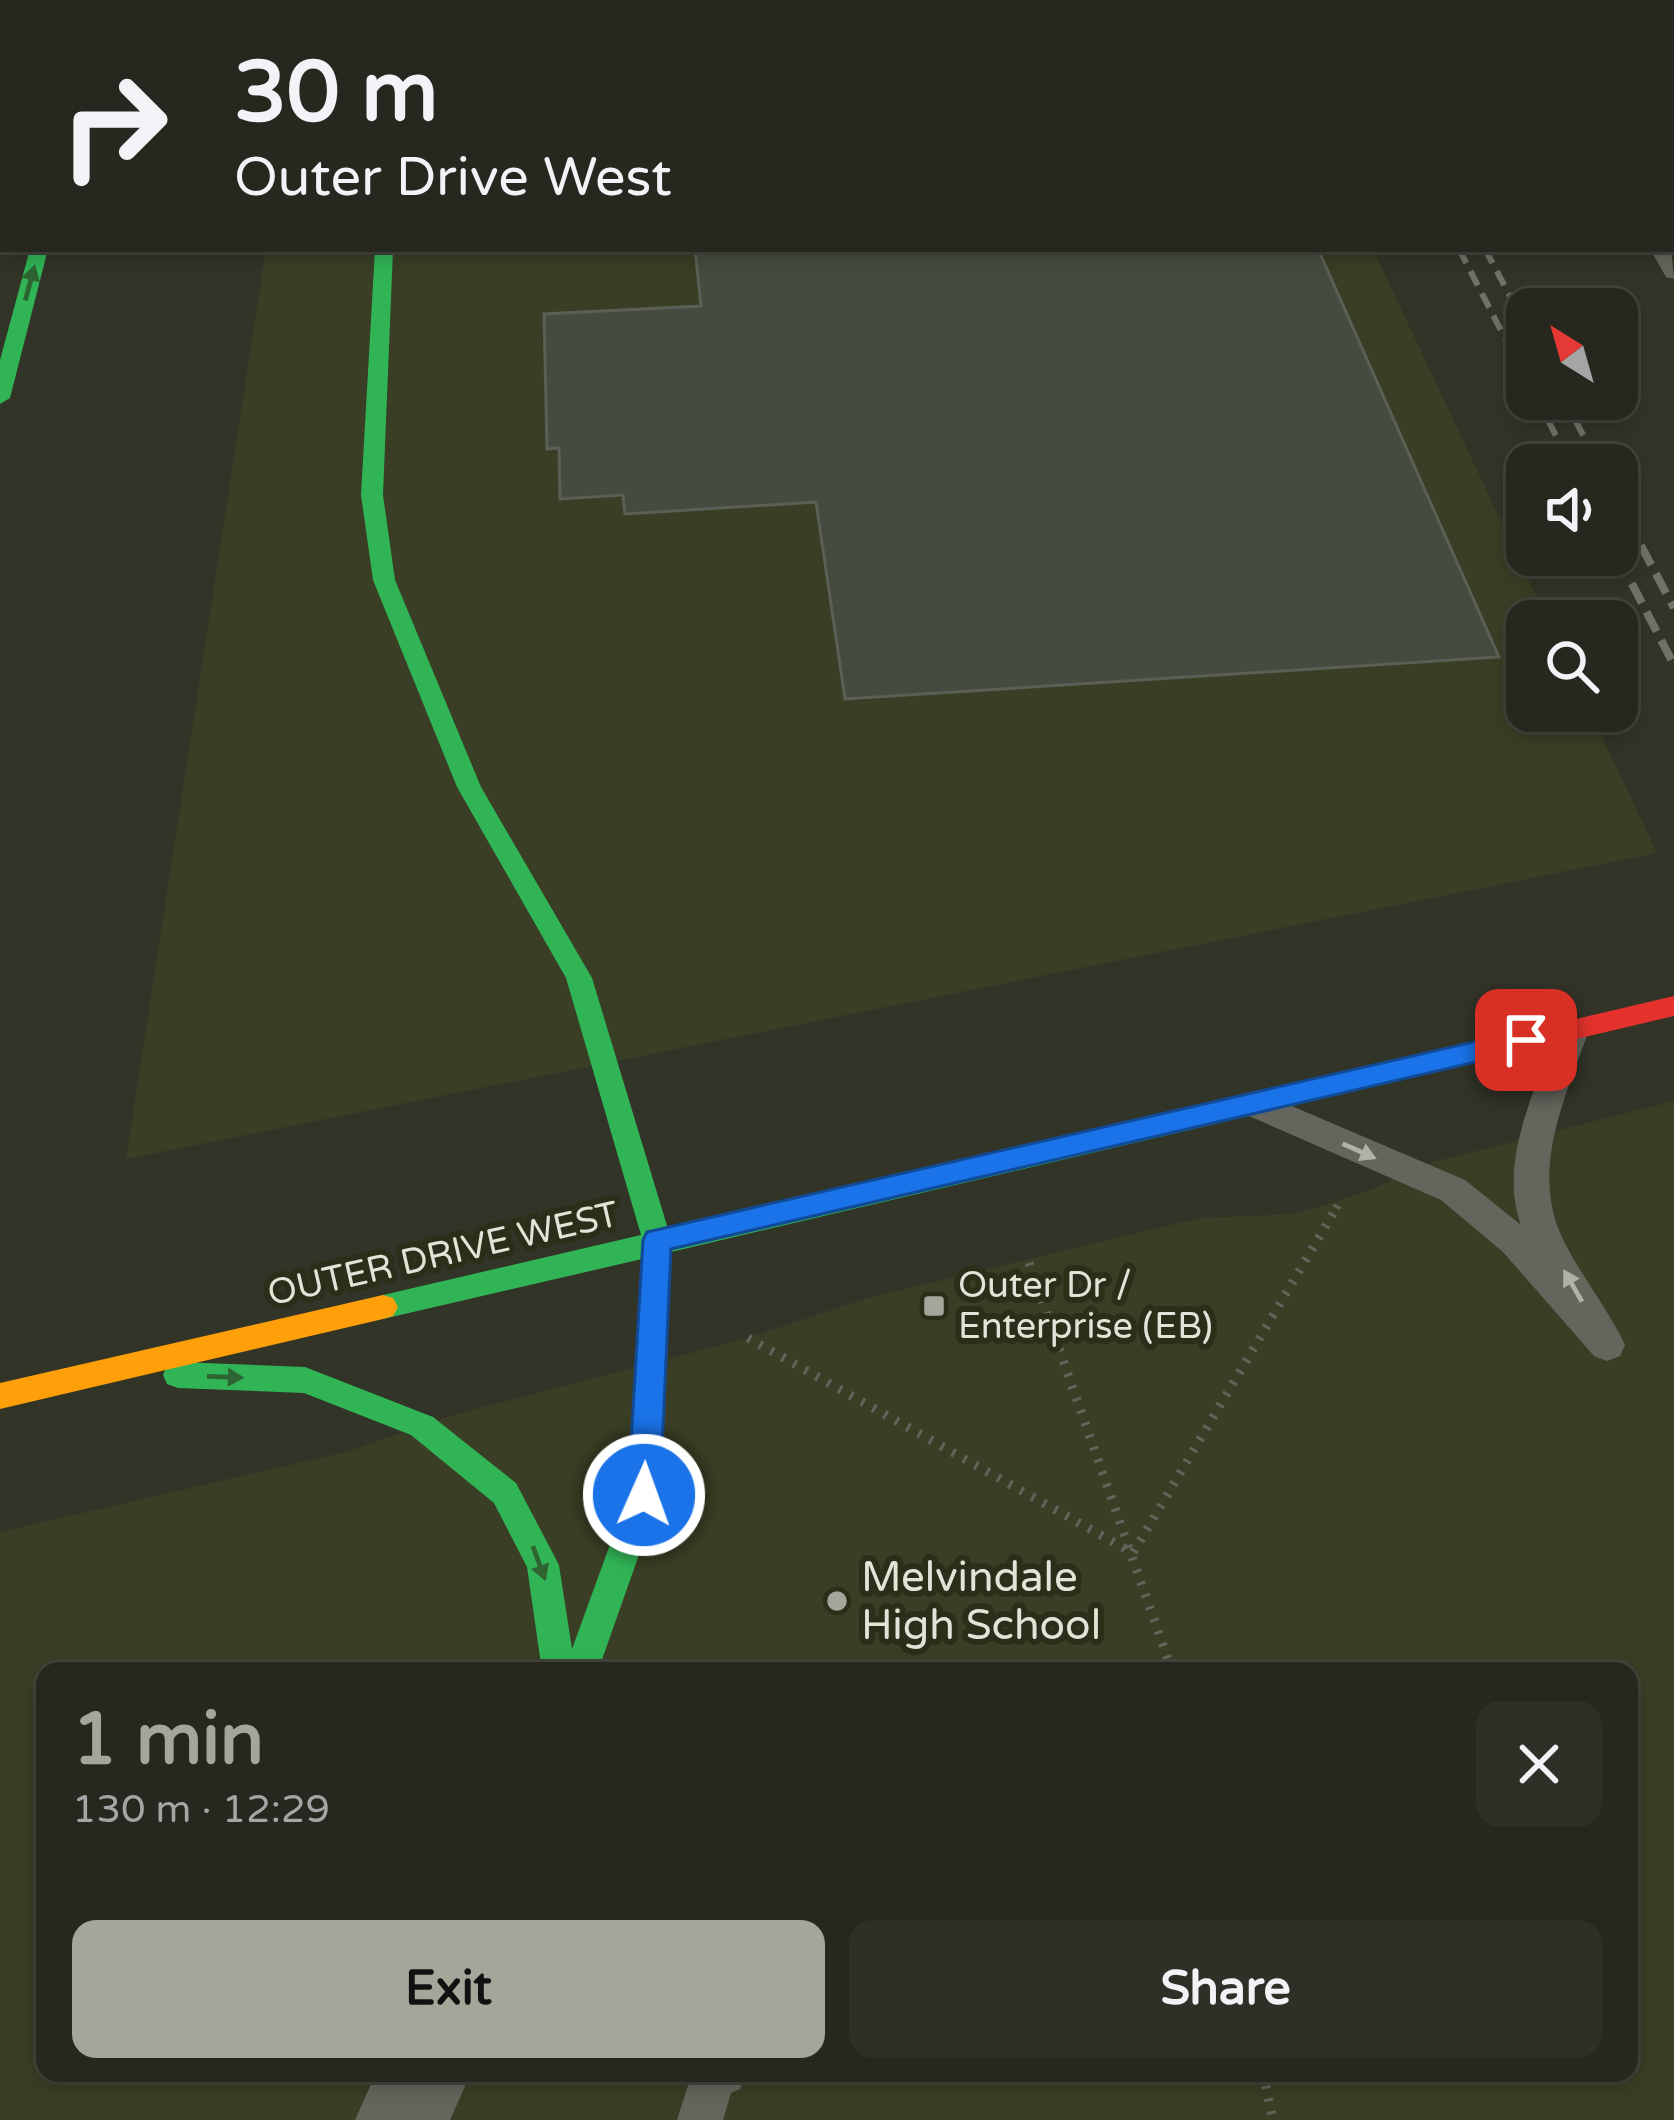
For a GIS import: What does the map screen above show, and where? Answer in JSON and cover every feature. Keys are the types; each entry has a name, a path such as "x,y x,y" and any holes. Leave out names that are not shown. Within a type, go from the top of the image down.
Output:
{"main road":[{"path":"0,398 38,252"},
{"path":"384,252 372,495 384,580 469,787 579,977 657,1240 644,1495 584,1662"},
{"name":"OUTER DRIVE WEST","path":"13,1393 1674,1006"},
{"path":"13,1393 149,1374 305,1380 422,1426 505,1493 543,1564 558,1662"}],"street":[{"path":"401,2120 420,2082"}],"lane":[{"path":"1252,1103 1453,1190 1481,1207 1518,1241 1541,1274 1607,1345 1553,1252 1529,1199 1539,1133 1573,1030"},
{"path":"700,2120 711,2082"}],"path":[{"path":"1133,1552 1341,1199"},
{"path":"1029,1263 1169,1662"},
{"path":"748,1338 1133,1552"},
{"path":"1265,2082 1273,2120"}],"shaded area":[{"path":"266,252 1374,252 1506,532 1506,576 1527,576 1538,600 1506,600 1506,732 1600,732 1657,853 126,1159"},
{"name":"Melvindale High School","path":"1674,1101 1674,2120 0,2120 0,1532 346,1452 453,1415 748,1338 868,1298 1200,1218 1295,1214 1368,1191 1433,1162"}],"building":[{"path":"695,252 1319,252 1499,657 845,699 816,502 625,514 623,495 560,499 559,448 547,449 544,314 701,306"}],"railway":[{"path":"1461,252 1506,340"},
{"path":"1487,252 1506,288"},
{"path":"1548,420 1560,444"},
{"path":"1575,420 1588,444"},
{"path":"1638,540 1674,608"},
{"path":"1628,576 1674,665"}],"traffic: fast":[{"path":"0,398 38,252"},
{"path":"384,252 372,495 384,580 469,787 579,978 657,1240 644,1495 584,1662"},
{"path":"383,1307 1478,1052"},
{"path":"178,1375 305,1380 422,1426 505,1493 543,1565 558,1662"}],"traffic: slow":[{"path":"0,1396 383,1307"}],"traffic: jam":[{"path":"1478,1052 1674,1006"}],"place":[{"name":"Outer Dr / Enterprise (EB)","path":"934,1306"},
{"name":"Melvindale High School","path":"837,1601"}],"route":[{"path":"644,1495 657,1240 1526,1040"}]}
